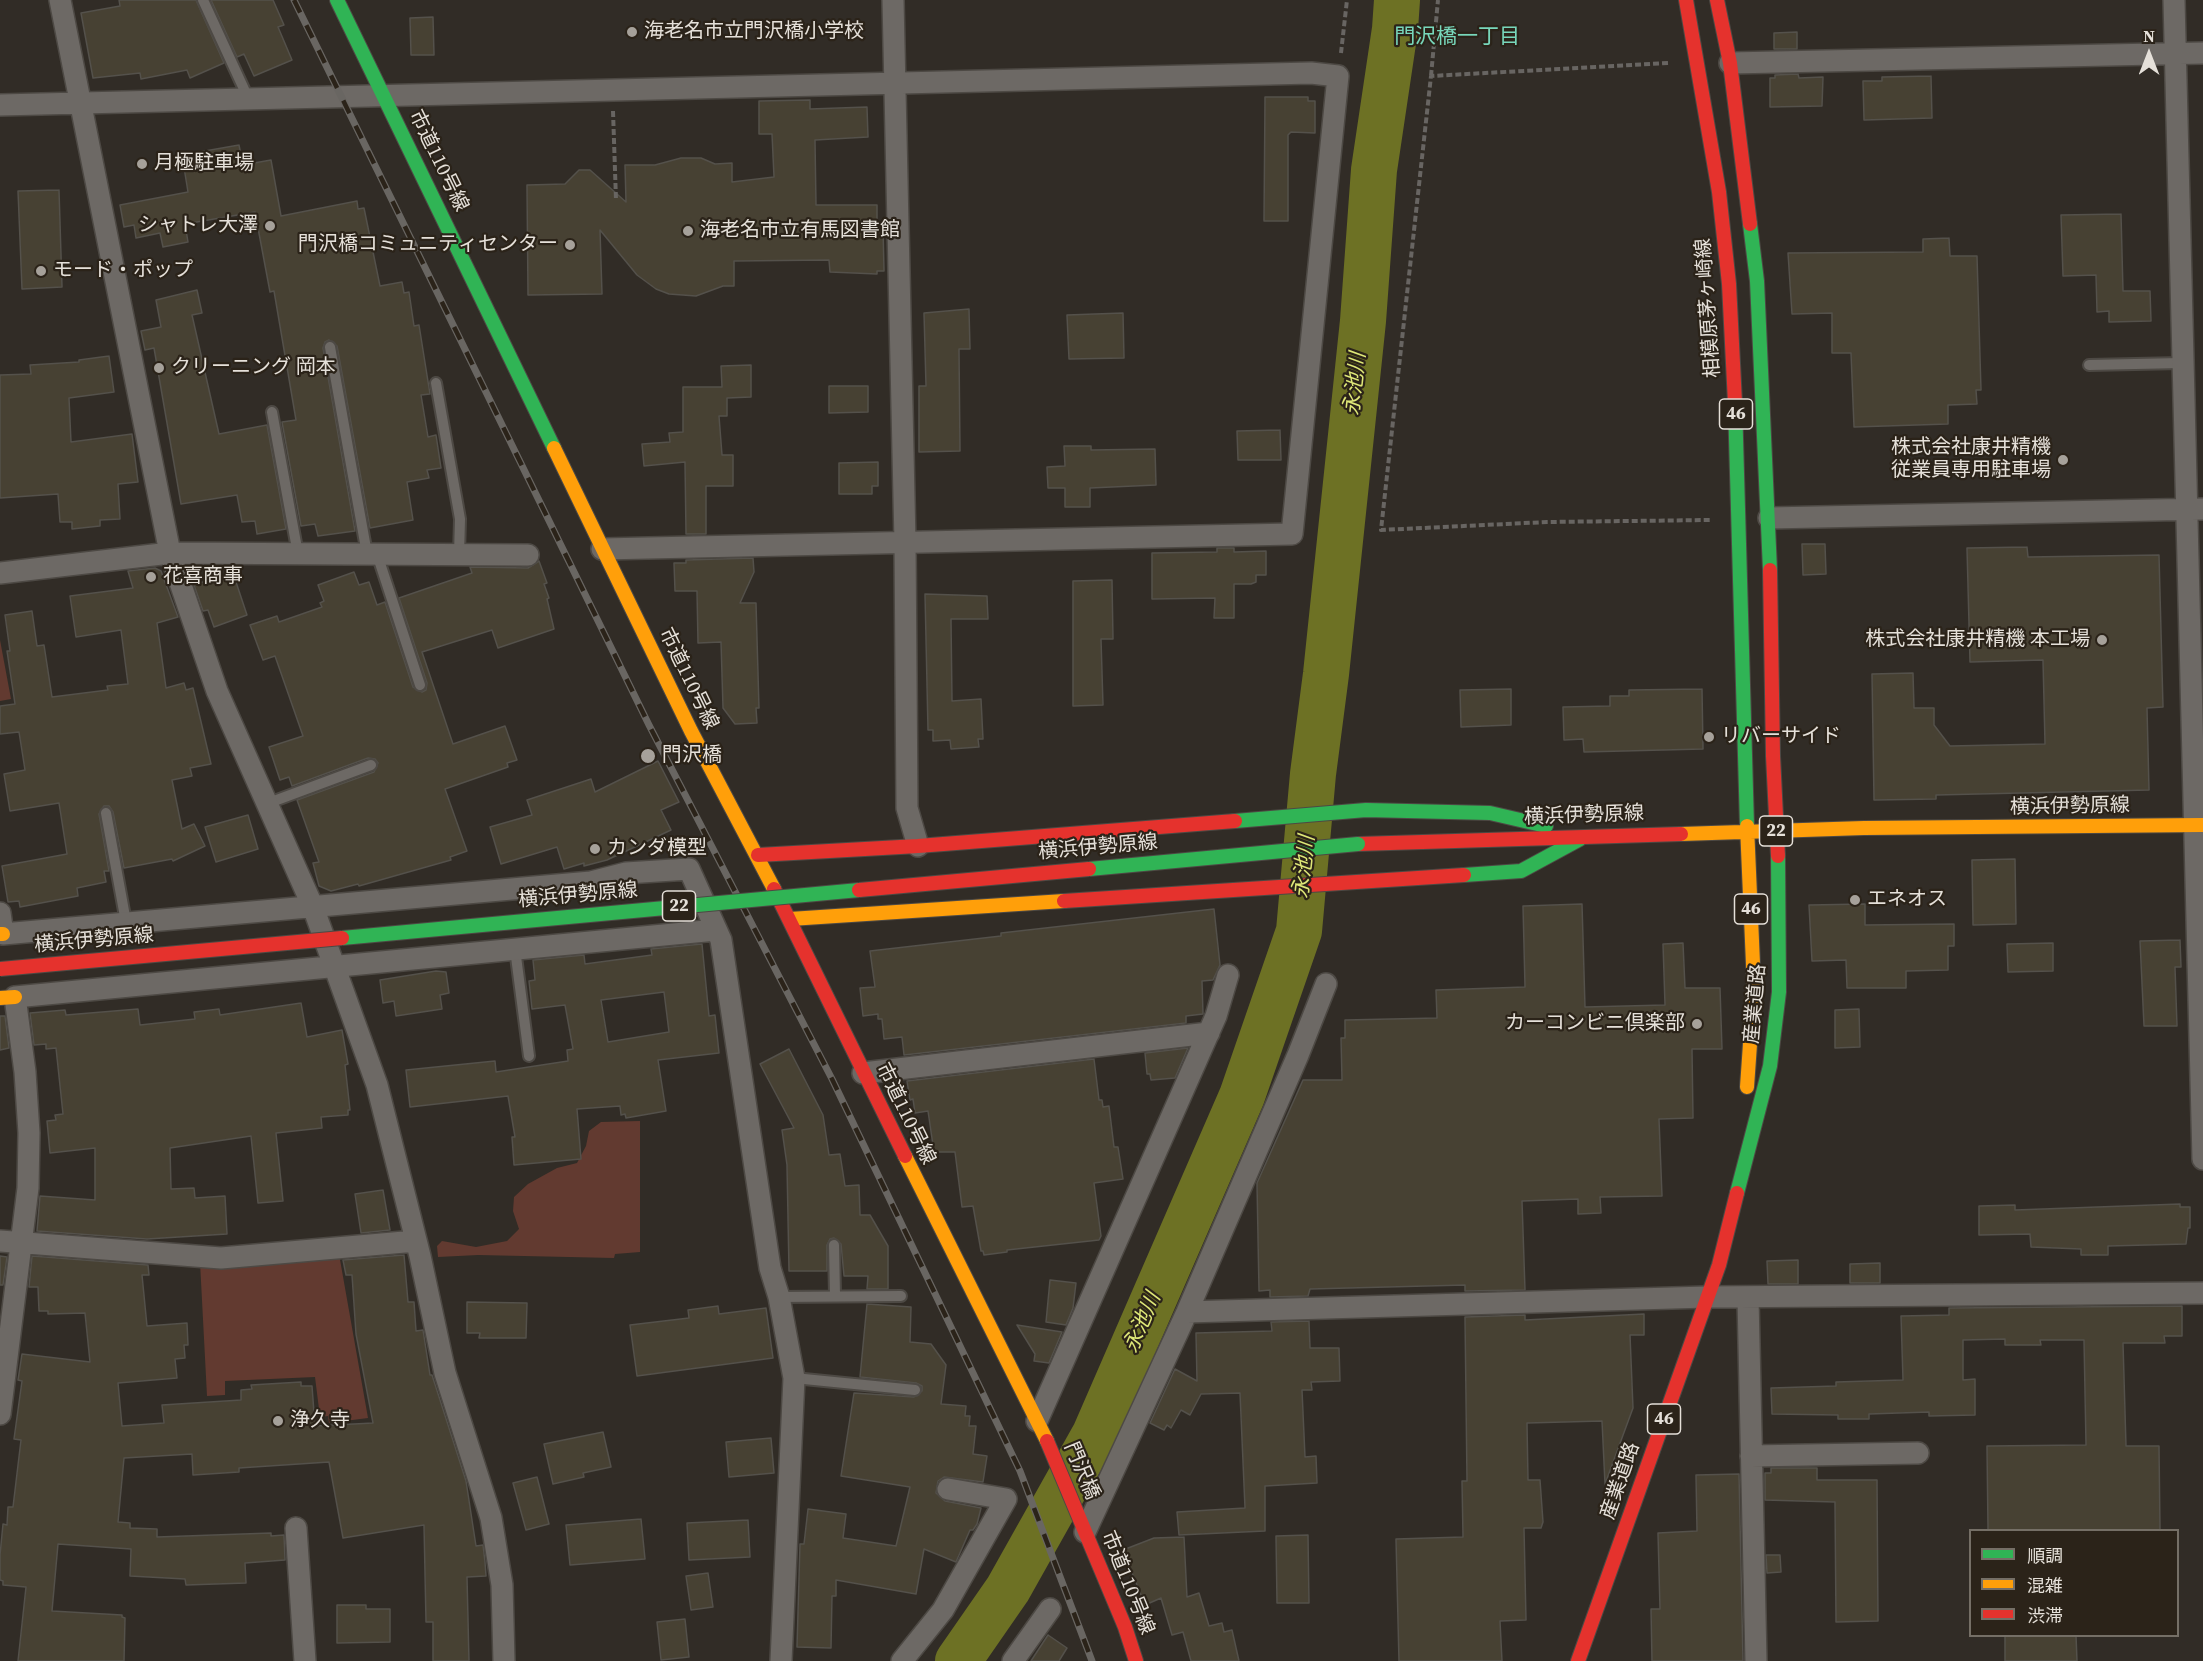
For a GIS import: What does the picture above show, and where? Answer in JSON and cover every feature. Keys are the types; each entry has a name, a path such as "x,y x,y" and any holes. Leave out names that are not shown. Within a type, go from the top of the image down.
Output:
{"main road":[{"name":"市道110号線","path":"337,0 386,97 691,731 758,855 863,1073 1041,1429"},
{"name":"相模原茅ヶ崎線","path":"1686,0 1719,192 1729,284 1737,444 1747,832"},
{"name":"46","path":"1717,0 1730,63 1757,281 1769,518 1773,756 1777,831"},
{"path":"758,855 918,846 1366,810 1490,813 1586,835"},
{"name":"横浜伊勢原線","path":"0,969 1358,844 1586,835 2198,825"},
{"name":"産業道路","path":"1578,1661 1719,1265 1770,1066 1779,992 1777,831"},
{"name":"産業道路","path":"1742,1176 1754,987 1747,832"},
{"path":"790,919 1521,871 1586,835"},
{"name":"門沢橋","path":"1041,1429 1083,1526"},
{"name":"市道110号線","path":"1083,1526 1136,1661"}],"street":[{"path":"60,0 170,553 216,691 313,907 377,1085 416,1240 445,1373 491,1518 502,1585 504,1661"},
{"path":"893,0 905,542 907,808 918,846"},
{"path":"2174,0 2181,363 2194,509 2203,1159"},
{"path":"1730,63 2203,53"},
{"path":"0,105 386,97 895,82 1311,73 1338,76 1292,534 603,549"},
{"path":"1769,518 2194,509"},
{"path":"0,573 170,553 528,555"},
{"path":"1,927 126,922 313,907 604,881 626,873 689,869 721,940 770,1268 779,1297 794,1378 781,1661"},
{"path":"524,948 525,888"},
{"path":"0,1414 28,1188 29,1133 25,1072 7,998 716,930"},
{"path":"1041,1429 1209,1033 1228,975"},
{"path":"1083,1526 1187,1312 1298,1055 1326,984"},
{"path":"863,1073 1209,1033"},
{"path":"0,1241 221,1258 416,1240"},
{"path":"1187,1312 1707,1297 2203,1293"},
{"path":"1748,1298 1756,1661"},
{"path":"1751,1456 1918,1453"},
{"path":"902,1661 943,1610 1006,1499 948,1489"},
{"path":"296,1528 305,1661"},
{"path":"1013,1661 1050,1609"}],"lane":[{"path":"203,0 249,100"},
{"path":"330,347 372,554 420,685"},
{"path":"2089,365 2181,363"},
{"path":"436,383 460,519 459,555"},
{"path":"272,412 298,554"},
{"path":"266,804 371,765"},
{"path":"106,813 126,922"},
{"path":"524,948 530,1056"},
{"path":"834,1245 834,1296"},
{"path":"779,1297 901,1296"},
{"path":"794,1378 915,1390"}],"path":[{"path":"1338,76 1347,0"},
{"path":"1438,0 1380,530 1547,522 1738,520"},
{"path":"1431,76 1646,64"},
{"path":"613,101 616,200"}],"shaded area":[{"path":"0,640 11,699 0,701"},
{"path":"640,1121 640,1252 615,1254 614,1258 478,1255 438,1257 437,1246 442,1241 476,1247 507,1241 519,1229 513,1211 514,1197 528,1184 557,1168 577,1163 586,1146 589,1131 601,1122"},
{"path":"339,1254 368,1418 329,1423 328,1416 320,1417 315,1377 225,1381 225,1395 207,1396 200,1262"},
{"path":"1028,1527 1041,1557 1007,1621 982,1661 945,1661 970,1634 980,1614 991,1600 988,1594"}],"building":[{"path":"119,0 196,0 224,63 190,78 187,70 141,79 140,73 93,78 81,13 120,6"},
{"path":"211,0 273,0 284,25 278,27 292,60 254,76 244,54 237,57"},
{"path":"433,17 434,55 411,55 410,18"},
{"path":"1797,32 1797,49 1774,49 1774,33"},
{"path":"1798,74 1799,78 1823,77 1822,106 1770,107 1770,78 1775,78 1775,75"},
{"path":"1931,76 1932,118 1864,120 1863,81 1882,81 1882,77"},
{"path":"1265,97 1308,97 1308,101 1315,101 1315,133 1291,132 1288,135 1288,221 1264,221"},
{"path":"810,100 810,109 867,107 868,137 815,140 816,205 877,205 877,228 883,228 884,271 877,271 877,274 830,272 829,260 734,261 734,286 723,286 696,296 669,294 656,289 637,275 600,230 602,294 528,295 527,185 565,184 579,170 590,170 626,202 625,165 655,165 681,158 701,158 715,164 732,163 732,182 774,177 772,134 759,134 759,101"},
{"path":"239,145 243,165 271,160 281,216 357,201 358,209 364,208 380,286 402,282 404,293 409,292 414,326 419,325 430,394 421,395 428,437 436,435 441,468 427,470 429,478 407,482 413,520 370,528 337,346 329,340 325,342 323,348 355,531 318,536 315,524 301,526 282,422 296,420 274,291 270,292 255,212 185,224 188,242 163,247 160,233 136,238 134,225 124,227 120,205 188,192 182,155"},
{"path":"59,190 62,287 22,289 18,191"},
{"path":"2121,214 2123,291 2150,291 2151,321 2109,322 2109,311 2097,312 2096,275 2063,276 2061,215"},
{"path":"1949,238 1950,256 1977,256 1981,390 1976,390 1977,404 1948,405 1948,424 1854,427 1851,353 1832,353 1832,313 1792,314 1788,253 1923,252 1923,239"},
{"path":"197,290 202,313 192,315 219,434 267,425 286,529 257,534 255,521 242,522 237,495 181,504 154,348 145,350 141,331 161,327 156,300"},
{"path":"969,309 970,349 959,349 960,451 919,452 919,386 926,386 924,313"},
{"path":"1123,313 1124,358 1069,359 1067,315"},
{"path":"109,356 114,392 69,398 71,442 132,434 138,482 118,484 120,519 100,520 100,526 72,529 72,522 60,522 58,494 0,498 0,375 31,374 30,365 79,362 79,360"},
{"path":"751,365 751,397 727,398 727,416 719,416 722,455 733,455 733,486 706,486 706,534 686,534 685,462 644,466 642,444 670,442 669,433 683,432 683,387 722,387 721,366"},
{"path":"829,386 868,386 868,412 829,413"},
{"path":"1280,430 1281,460 1238,460 1237,431"},
{"path":"1064,446 1091,446 1091,450 1155,449 1156,485 1090,488 1090,507 1065,507 1065,488 1048,488 1047,467 1065,466"},
{"path":"878,462 878,486 872,486 872,494 839,494 839,463"},
{"path":"1802,544 1825,544 1826,574 1803,575"},
{"path":"2027,547 2028,557 2159,555 2163,707 2147,708 2149,790 1936,795 1936,799 1874,800 1872,674 1913,673 1914,708 1934,708 1934,725 1950,746 2045,744 2043,660 1970,662 1967,548"},
{"path":"1217,548 1234,548 1234,552 1266,551 1266,575 1256,575 1256,582 1251,584 1234,584 1234,618 1214,618 1215,598 1152,599 1152,553 1217,552"},
{"path":"753,558 754,572 740,603 756,603 759,708 756,708 757,723 735,724 723,708 721,642 698,643 697,591 675,591 674,563 686,563 686,560"},
{"path":"539,561 547,583 544,584 549,598 547,599 554,629 498,648 492,630 422,652 453,744 505,726 517,760 507,763 508,767 445,789 467,851 450,857 451,860 359,886 358,884 331,891 319,886 313,863 319,862 297,800 374,772 378,763 375,759 368,758 292,786 289,777 280,780 269,747 303,736 275,656 263,660 250,625 277,616 279,622 322,607 320,603 324,601 318,585 354,572 359,585 369,582 377,605 385,602 413,687 422,692 426,690 427,683 399,598 472,573 470,567 528,568"},
{"path":"155,568 161,571 178,617 157,623 166,688 184,683 186,690 193,688 211,764 190,768 192,776 172,780 182,829 194,824 205,846 173,861 172,859 124,868 113,812 109,806 104,806 99,814 109,871 104,871 106,882 77,888 78,896 20,907 19,901 8,902 2,866 67,854 59,803 10,811 4,774 25,770 19,732 0,734 0,706 15,704 7,651 10,651 5,615 32,611 37,646 44,645 52,697 108,690 107,686 128,684 121,630 76,637 70,596 133,588 128,571"},
{"path":"234,576 247,615 214,627 208,610 203,611 194,585 215,578 216,582"},
{"path":"1112,580 1113,639 1101,639 1103,705 1073,706 1073,581"},
{"path":"925,594 987,596 988,619 951,619 952,701 981,699 983,739 978,739 979,747 951,749 950,740 933,741 933,730 928,730"},
{"path":"1511,689 1511,725 1461,727 1460,690"},
{"path":"1702,689 1703,749 1584,752 1583,739 1564,740 1563,707 1610,706 1610,696 1629,696 1629,690"},
{"path":"658,761 679,802 661,810 671,830 607,860 584,866 584,863 564,869 557,847 501,864 490,827 532,815 527,800 591,779 595,792"},
{"path":"248,815 258,849 216,862 205,827"},
{"path":"2015,859 2016,924 1973,925 1972,860"},
{"path":"1582,904 1585,1007 1665,1005 1663,944 1683,943 1685,988 1720,988 1722,1049 1692,1049 1693,1118 1659,1119 1662,1196 1600,1197 1601,1213 1578,1214 1578,1199 1522,1201 1525,1290 1465,1291 1465,1285 1310,1289 1308,1296 1270,1297 1270,1290 1259,1291 1257,1183 1303,1080 1342,1080 1341,1038 1345,1038 1345,1020 1437,1018 1436,990 1525,987 1523,906"},
{"path":"1865,904 1865,925 1954,924 1954,946 1948,946 1948,970 1906,971 1906,988 1847,988 1846,960 1812,961 1809,905"},
{"path":"1214,909 1220,965 1213,980 1202,981 1203,1014 1186,1016 1186,1023 904,1055 902,1037 884,1039 882,1019 878,1019 878,1014 863,1016 860,988 875,987 870,951 1001,936 1001,933"},
{"path":"2180,940 2181,967 2175,967 2177,1026 2144,1026 2140,941"},
{"path":"2053,943 2053,971 2008,972 2007,944"},
{"path":"702,944 709,1016 715,1015 719,1053 658,1060 666,1111 626,1118 625,1114 621,1115 620,1106 577,1109 581,1159 514,1165 512,1137 515,1137 508,1096 410,1107 406,1070 495,1061 496,1072 568,1061 567,1050 573,1049 565,1005 532,1009 529,981 535,980 533,960 584,955 585,964 652,955 651,949","holes":["664,992 669,1032 608,1042 601,1000"]},
{"path":"436,971 446,972 449,993 440,995 442,1009 396,1016 394,1001 383,1003 380,980"},
{"path":"301,1003 307,1037 342,1030 348,1064 345,1065 350,1110 348,1110 348,1115 321,1117 322,1128 276,1133 283,1201 258,1203 251,1136 170,1148 171,1189 194,1188 195,1198 225,1196 227,1234 147,1239 37,1231 40,1196 95,1200 95,1148 50,1153 47,1121 56,1120 55,1115 63,1114 56,1048 46,1049 46,1044 34,1045 30,1013 65,1010 66,1015 138,1009 140,1025 195,1019 194,1012 219,1009 220,1015"},
{"path":"1859,1009 1860,1047 1835,1048 1835,1010"},
{"path":"0,1016 5,1016 9,1048 0,1050"},
{"path":"1188,1048 1175,1078 1151,1080 1150,1074 1147,1074 1145,1053"},
{"path":"789,1049 823,1115 829,1155 840,1154 845,1186 859,1185 860,1215 870,1215 888,1246 888,1289 867,1289 868,1276 844,1276 841,1244 834,1238 830,1239 827,1245 827,1271 789,1271 787,1165 782,1130 794,1128 760,1064"},
{"path":"1094,1059 1099,1100 1102,1100 1103,1107 1109,1106 1114,1147 1118,1147 1123,1179 1094,1183 1101,1236 1099,1240 1007,1250 1007,1252 984,1255 981,1251 973,1206 962,1207 955,1152 934,1152 928,1111 915,1113 907,1081"},
{"path":"383,1190 390,1230 361,1233 355,1194"},
{"path":"2180,1204 2180,1207 2190,1207 2190,1228 2188,1228 2186,1244 2108,1246 2108,1255 2081,1255 2081,1249 2031,1247 2030,1234 1979,1235 1979,1206 2015,1205 2015,1210"},
{"path":"404,1255 408,1302 414,1302 416,1331 423,1330 430,1375 432,1375 466,1481 476,1546 483,1545 486,1576 467,1577 469,1661 433,1661 433,1622 426,1622 424,1525 343,1538 329,1462 239,1468 239,1472 193,1475 192,1454 124,1458 118,1522 130,1523 130,1528 157,1529 157,1537 271,1533 271,1536 284,1535 285,1560 245,1563 246,1583 186,1585 185,1579 130,1576 131,1549 58,1544 52,1611 122,1615 125,1618 124,1661 18,1661 26,1587 3,1585 3,1581 0,1580 0,1555 3,1524 7,1525 8,1507 13,1507 21,1440 14,1439 22,1381 18,1380 22,1354 90,1362 85,1313 48,1314 48,1311 39,1311 38,1287 29,1287 32,1256 148,1265 149,1275 142,1275 147,1326 187,1323 188,1345 184,1345 185,1358 175,1359 177,1378 118,1383 122,1426 164,1423 162,1405 241,1400 241,1390 252,1389 251,1385 301,1382 301,1386 312,1386 315,1426 373,1423 356,1334 352,1275 346,1275 343,1260"},
{"path":"0,1256 7,1257 3,1285 0,1285"},
{"path":"1798,1260 1798,1284 1768,1284 1767,1261"},
{"path":"1880,1263 1880,1283 1850,1283 1850,1264"},
{"path":"1050,1280 1076,1283 1073,1308 1066,1325 1046,1322"},
{"path":"467,1302 527,1303 526,1338 479,1338 480,1333 467,1333"},
{"path":"867,1304 911,1307 910,1342 931,1344 946,1365 941,1404 966,1406 965,1416 970,1416 969,1426 976,1426 973,1454 987,1456 983,1482 944,1477 938,1481 936,1493 945,1501 981,1508 977,1524 973,1530 970,1530 956,1562 924,1549 916,1594 836,1580 836,1596 832,1596 831,1648 797,1647 800,1544 804,1544 808,1509 846,1514 843,1538 896,1546 910,1487 841,1476 854,1393 914,1397 922,1391 922,1386 916,1383 860,1377"},
{"path":"718,1306 719,1314 766,1308 773,1358 637,1376 630,1325 689,1318 688,1310"},
{"path":"2182,1306 2182,1336 2164,1336 2165,1343 2123,1343 2126,1446 2159,1446 2160,1529 1988,1529 1987,1446 2086,1445 2084,1340 2040,1340 2041,1345 2005,1345 2005,1339 1963,1340 1963,1380 1975,1379 1975,1415 1929,1416 1929,1412 1869,1414 1869,1419 1838,1419 1838,1415 1772,1414 1771,1388 1836,1386 1836,1382 1903,1380 1901,1316 1949,1315 1949,1308"},
{"path":"1644,1314 1644,1335 1630,1335 1633,1408 1605,1484 1602,1421 1527,1423 1528,1480 1540,1480 1543,1522 1541,1528 1524,1528 1526,1620 1500,1621 1502,1661 1399,1661 1396,1539 1463,1537 1462,1481 1467,1481 1465,1317 1525,1315 1525,1320"},
{"path":"1309,1321 1310,1348 1339,1348 1340,1381 1311,1382 1312,1390 1302,1390 1305,1457 1316,1456 1317,1483 1265,1486 1265,1531 1179,1535 1177,1512 1245,1508 1240,1393 1201,1394 1190,1415 1181,1410 1171,1428 1167,1425 1164,1430 1150,1423 1175,1369 1197,1381 1196,1333 1272,1331 1271,1322"},
{"path":"1017,1325 1062,1332 1049,1363 1034,1361 1035,1354"},
{"path":"603,1432 611,1467 583,1473 584,1477 553,1484 544,1444"},
{"path":"771,1438 774,1473 729,1477 726,1442"},
{"path":"1771,1468 1817,1468 1817,1480 1877,1480 1878,1621 1836,1622 1835,1502 1765,1500 1765,1473 1771,1473"},
{"path":"1739,1474 1743,1661 1652,1661 1651,1609 1660,1609 1658,1533 1697,1531 1696,1475"},
{"path":"537,1477 549,1524 526,1530 513,1483"},
{"path":"641,1519 645,1559 570,1565 566,1525"},
{"path":"748,1520 750,1557 689,1560 687,1523"},
{"path":"1308,1535 1309,1603 1277,1603 1276,1536"},
{"path":"1184,1537 1187,1597 1199,1593 1209,1626 1222,1623 1224,1632 1232,1630 1239,1661 1191,1661 1183,1632 1172,1635 1161,1598 1145,1605 1123,1550 1154,1538"},
{"path":"1766,1555 1780,1555 1781,1572 1767,1573"},
{"path":"708,1573 713,1607 691,1610 686,1576"},
{"path":"337,1605 366,1605 366,1609 390,1609 390,1642 337,1643"},
{"path":"685,1619 689,1657 661,1660 657,1622"},
{"path":"1048,1635 1067,1648 1059,1661 1031,1661"},
{"path":"2005,1637 2076,1637 2077,1661 2005,1661"}],"waterway":[{"name":"永池川","path":"958,1661 1008,1589 1095,1434 1242,1096 1299,931 1313,774 1326,674 1363,321 1374,170 1395,29 1397,0"}],"railway":[{"path":"294,0 649,725 832,1079 1020,1471 1092,1661"}],"traffic: fast":[{"path":"337,0 554,448"},
{"path":"1750,224 1757,281 1770,570"},
{"path":"1735,403 1747,826"},
{"path":"1235,821 1366,810 1490,813 1546,826"},
{"path":"1464,875 1521,871 1580,839"},
{"path":"1089,869 1358,844"},
{"path":"1737,1193 1770,1066 1779,992 1778,856"},
{"path":"342,938 859,890"}],"traffic: slow":[{"path":"554,448 691,731 774,889"},
{"path":"1681,834 1864,828 2203,825"},
{"path":"1747,826 1754,987 1747,1087"},
{"path":"790,919 1064,901"},
{"path":"0,998 15,997"},
{"path":"905,1156 1047,1441"}],"traffic: jam":[{"path":"1686,0 1719,192 1729,284 1735,403"},
{"path":"1717,0 1730,63 1750,224"},
{"path":"1770,570 1773,756 1778,856"},
{"path":"758,855 918,846 1235,821"},
{"path":"1358,844 1681,834"},
{"path":"859,890 1089,869"},
{"path":"1064,901 1464,875"},
{"path":"774,889 905,1156"},
{"path":"0,969 342,938"},
{"path":"1578,1661 1719,1265 1737,1193"},
{"path":"1047,1441 1125,1627 1136,1661"}],"place":[{"name":"海老名市立門沢橋小学校","path":"632,32"},
{"name":"月極駐車場","path":"142,164"},
{"name":"シャトレ大澤","path":"270,226"},
{"name":"海老名市立有馬図書館","path":"688,231"},
{"name":"門沢橋コミュニティセンター","path":"570,245"},
{"name":"モード・ポップ","path":"41,271"},
{"name":"クリーニング 岡本","path":"159,368"},
{"name":"株式会社康井精機 従業員専用駐車場","path":"2063,460"},
{"name":"花喜商事","path":"151,577"},
{"name":"株式会社康井精機 本工場","path":"2102,640"},
{"name":"リバーサイド","path":"1709,737"},
{"name":"門沢橋","path":"648,756"},
{"name":"カンダ模型","path":"595,849"},
{"name":"エネオス","path":"1855,900"},
{"name":"カーコンビニ倶楽部","path":"1697,1024"},
{"name":"浄久寺","path":"278,1421"}],"district":[{"name":"門沢橋一丁目","path":"1457,38"}]}
